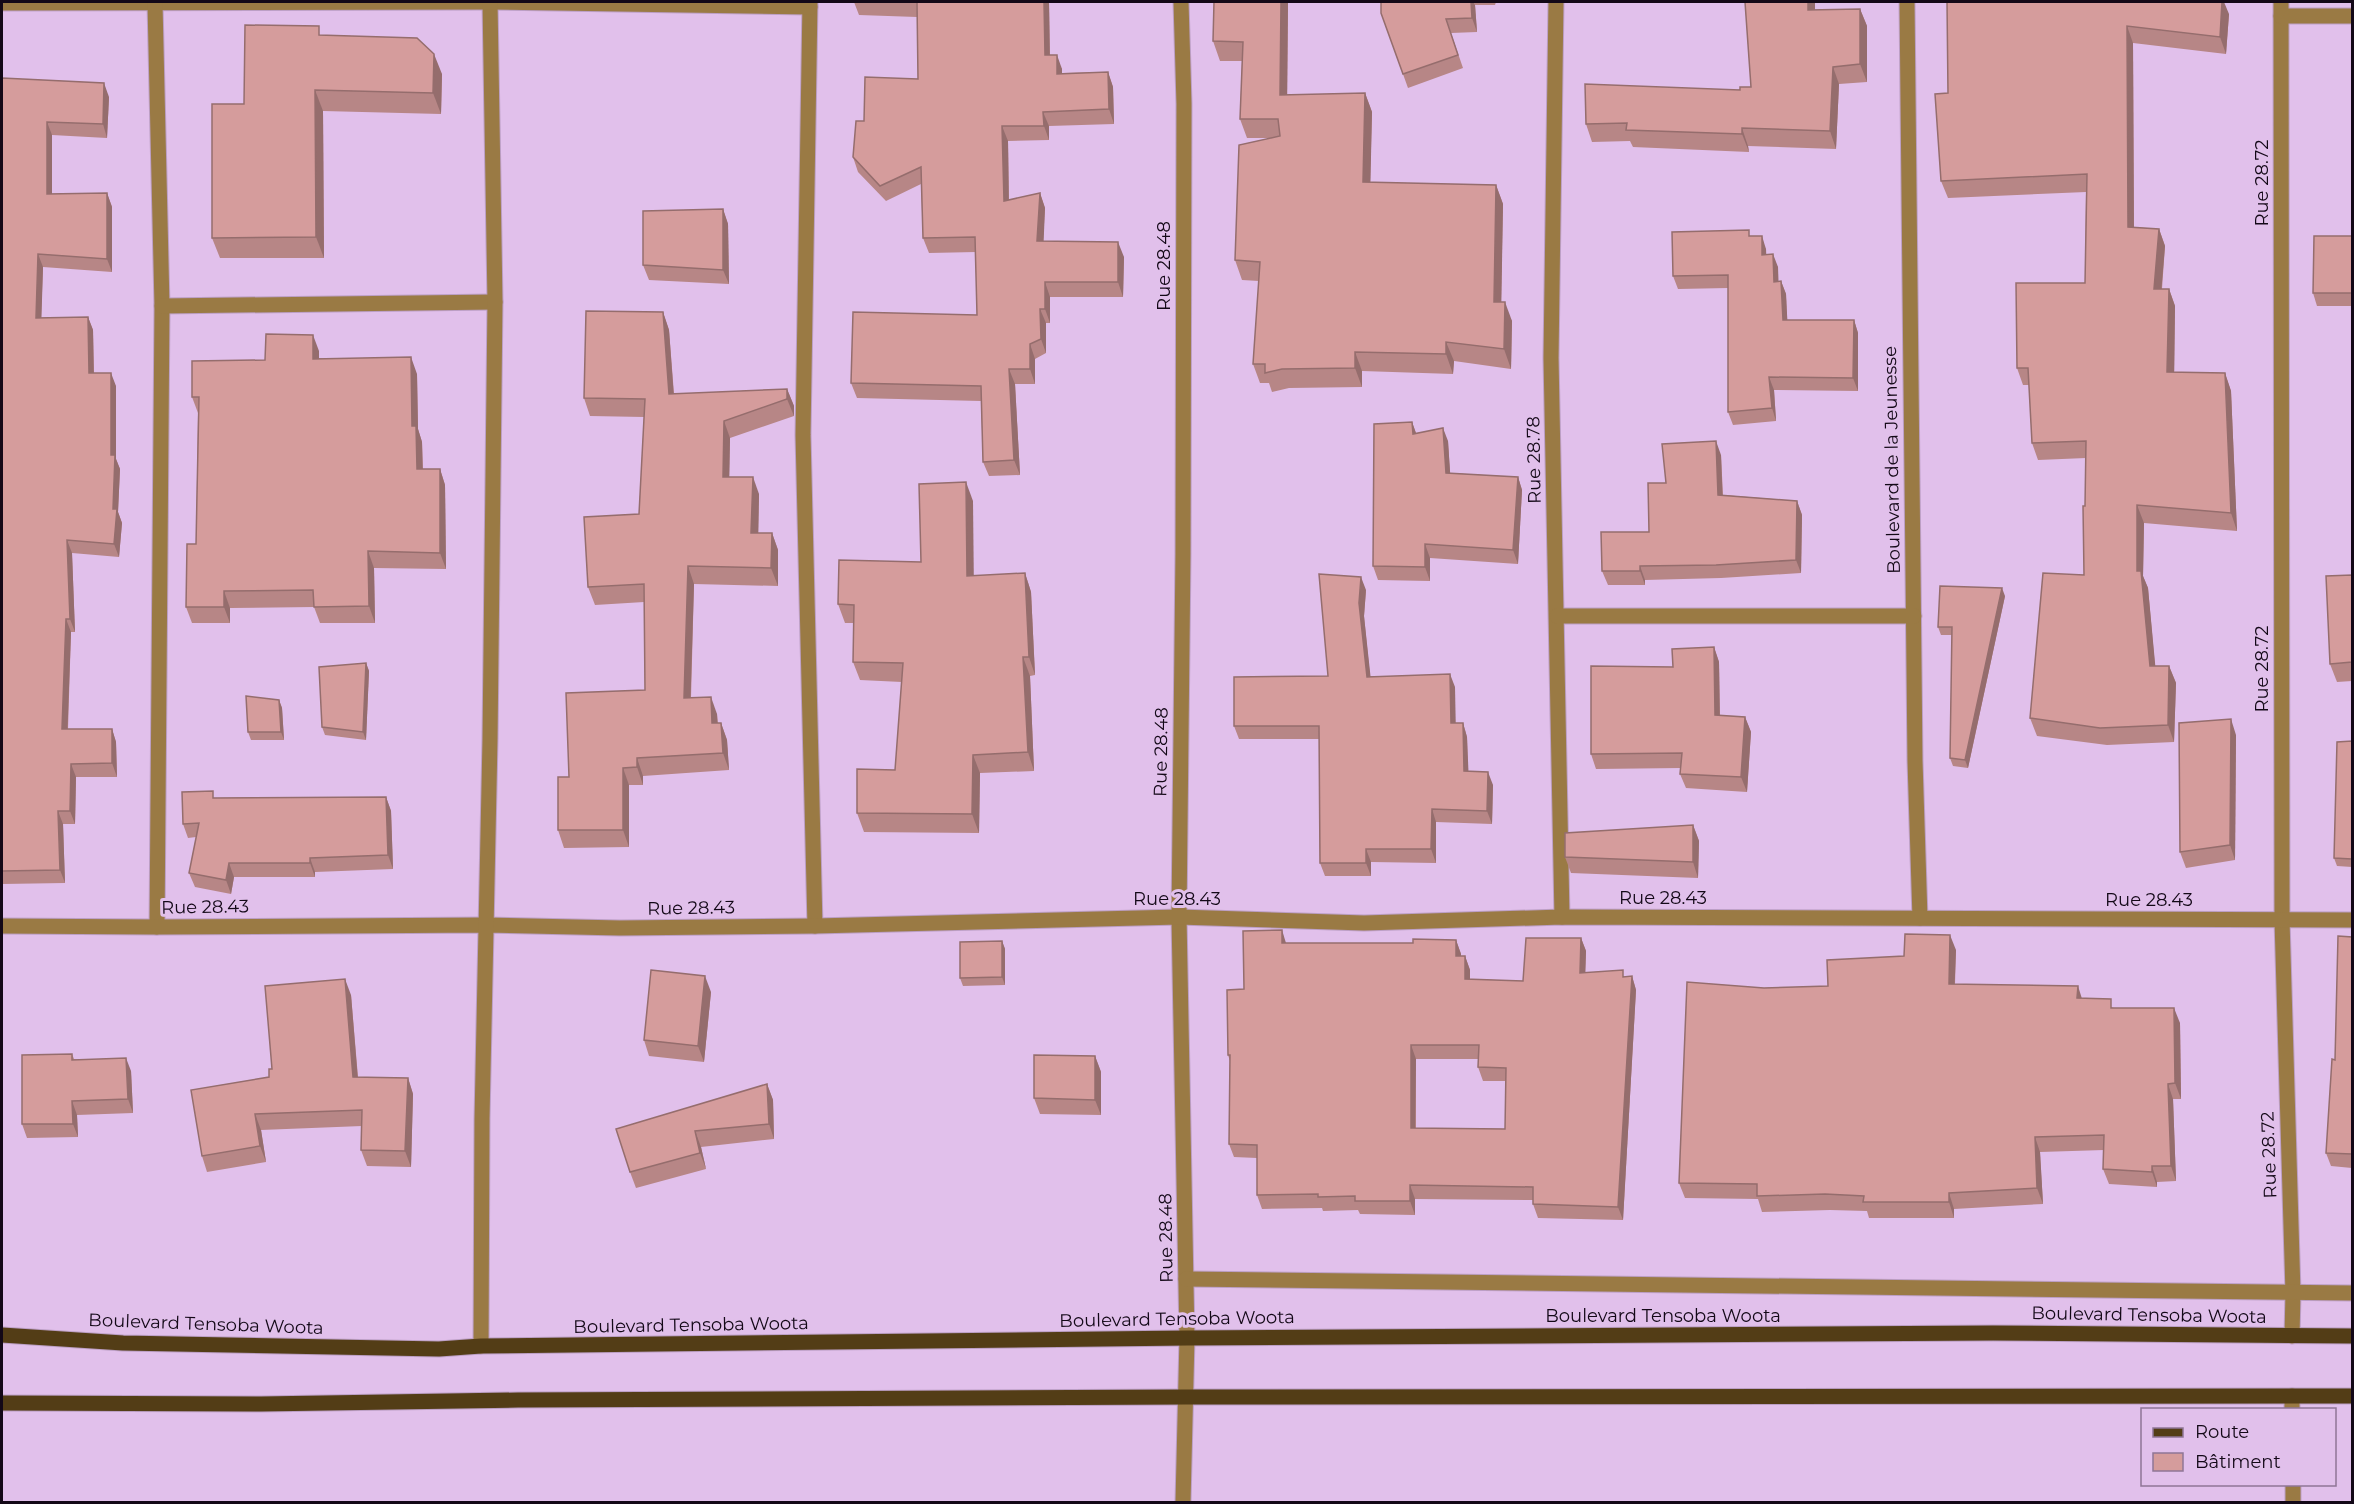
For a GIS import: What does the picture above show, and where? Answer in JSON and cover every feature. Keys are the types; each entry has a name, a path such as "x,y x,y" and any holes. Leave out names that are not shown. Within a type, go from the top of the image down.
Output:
{"main road":[{"name":"Boulevard Tensoba Woota","path":"2,1335 135,1343 439,1349 481,1346 1187,1338 1981,1333 2352,1336"},
{"path":"2,1403 261,1404 518,1400 1185,1397 2292,1403 2352,1396"}],"street":[{"path":"481,1346 495,302 490,2"},
{"name":"Rue 28.48","path":"1181,2 1184,104 1179,917 1187,1338 1183,1503"},
{"name":"Rue 28.78","path":"1556,2 1551,357 1562,917"},
{"name":"Boulevard de la Jeunesse","path":"1906,2 1915,761 1920,918"},
{"path":"2,3 810,4 803,435 815,926"},
{"path":"154,4 162,306 157,927"},
{"path":"2282,9 2352,16"},
{"name":"Rue 28.72","path":"2282,9 2282,920 2293,1293 2292,1336"},
{"path":"162,306 495,302"},
{"path":"1557,616 1914,616"},
{"name":"Rue 28.43","path":"2,926 486,925 620,928 815,926 1179,917 1364,923 1562,917 2352,920"},
{"path":"1186,1279 2352,1293"},
{"path":"2293,1486 2293,1503"}],"building":[{"path":"917,2 1044,2 1045,55 1057,55 1057,74 1108,72 1109,109 1043,112 1044,126 1002,126 1004,201 1040,193 1037,241 1118,242 1118,282 1045,282 1045,309 1040,309 1041,339 1030,344 1030,369 1009,369 1014,460 983,462 981,386 851,383 853,312 977,315 975,237 923,238 921,167 880,186 853,157 856,121 864,121 865,77 918,79"},
{"path":"1214,2 1281,2 1280,95 1365,93 1363,182 1496,185 1494,302 1505,302 1504,349 1446,342 1446,354 1355,352 1355,368 1282,369 1265,373 1265,364 1253,364 1260,262 1235,260 1239,145 1280,136 1278,119 1240,119 1243,42 1213,41"},
{"path":"1381,2 1471,2 1472,18 1446,19 1458,55 1403,74 1381,13"},
{"path":"1745,2 1808,2 1808,10 1860,9 1860,64 1833,67 1830,131 1742,128 1742,134 1626,130 1627,123 1586,124 1585,84 1740,90 1740,87 1751,87"},
{"path":"1947,2 2222,2 2220,37 2127,26 2128,227 2159,229 2154,289 2169,289 2167,372 2225,373 2231,513 2137,505 2137,571 2141,571 2150,666 2169,666 2168,725 2100,728 2030,718 2043,573 2084,575 2083,506 2085,506 2086,441 2032,443 2028,368 2017,368 2016,283 2085,283 2087,174 1941,181 1935,94 1948,93"},
{"path":"245,25 319,26 319,35 417,38 434,54 433,93 315,90 316,237 212,238 212,104 244,104"},
{"path":"2,78 104,83 103,124 47,122 47,194 107,193 107,259 38,254 36,318 88,317 89,373 111,373 111,455 115,455 113,509 117,509 114,544 67,540 70,619 66,619 62,729 112,729 112,763 71,764 70,811 58,811 60,870 2,871"},
{"path":"723,209 723,270 643,265 643,211"},
{"path":"1749,230 1749,236 1762,236 1762,255 1773,254 1774,282 1781,281 1783,320 1854,320 1853,378 1769,377 1772,408 1728,412 1728,275 1673,276 1672,232"},
{"path":"2314,236 2352,236 2352,293 2313,293"},
{"path":"586,311 663,312 669,394 787,389 787,399 724,421 723,477 753,477 751,533 772,533 771,568 688,566 684,698 711,697 712,723 721,723 723,753 637,758 637,767 623,768 623,830 558,830 558,777 569,777 566,693 645,690 644,584 588,587 584,517 639,514 645,399 584,398"},
{"path":"266,334 313,335 313,359 411,357 412,426 416,426 417,469 440,469 440,553 368,551 369,606 314,607 313,590 224,591 224,607 186,607 187,544 196,544 199,397 192,397 192,361 265,360"},
{"path":"1412,422 1413,434 1443,428 1446,473 1518,477 1513,550 1425,544 1425,567 1373,566 1374,424"},
{"path":"1716,441 1718,495 1797,501 1796,560 1716,565 1640,566 1640,571 1602,571 1601,532 1649,532 1648,483 1666,483 1662,444"},
{"path":"966,482 967,576 1025,573 1029,657 1023,657 1028,752 973,755 972,814 857,813 857,769 895,770 903,663 853,662 854,605 838,604 839,560 921,562 919,484"},
{"path":"1319,574 1361,577 1359,603 1367,677 1450,674 1451,723 1463,723 1464,771 1488,772 1487,811 1432,809 1431,849 1366,849 1366,863 1320,863 1319,726 1234,726 1234,677 1328,676"},
{"path":"2352,575 2352,662 2330,664 2326,576"},
{"path":"1940,586 2002,588 1965,760 1950,758 1952,627 1938,627"},
{"path":"1714,647 1715,715 1745,717 1741,777 1680,774 1682,753 1591,754 1591,666 1673,667 1672,649"},
{"path":"366,663 363,732 322,727 319,667"},
{"path":"246,696 279,700 281,732 248,732"},
{"path":"2231,719 2230,845 2180,852 2179,723"},
{"path":"2352,741 2352,859 2334,858 2337,742"},
{"path":"213,791 213,798 386,797 388,855 310,858 310,863 229,863 226,880 189,873 199,823 183,824 182,792"},
{"path":"1693,825 1693,862 1565,857 1565,833"},
{"path":"1282,930 1282,943 1413,943 1413,939 1456,940 1456,956 1465,956 1465,979 1523,981 1526,938 1581,938 1580,973 1623,970 1623,977 1632,976 1618,1207 1533,1204 1533,1187 1410,1185 1410,1201 1355,1201 1355,1196 1318,1197 1318,1194 1257,1195 1257,1145 1229,1144 1230,1055 1228,1055 1227,990 1244,989 1243,931","holes":["1411,1045 1479,1045 1478,1067 1506,1068 1505,1129 1411,1128"]},
{"path":"1905,934 1950,935 1949,984 2078,986 2077,998 2111,999 2111,1008 2174,1008 2175,1083 2168,1084 2171,1166 2152,1166 2152,1172 2103,1169 2104,1135 2035,1137 2037,1188 1949,1193 1949,1202 1863,1202 1864,1196 1825,1194 1757,1196 1757,1184 1679,1183 1687,982 1764,988 1828,986 1827,960 1904,956"},
{"path":"2338,936 2352,937 2352,1154 2326,1153 2332,1059 2335,1060"},
{"path":"1002,941 1002,977 960,978 960,942"},
{"path":"651,970 705,976 698,1046 644,1040"},
{"path":"345,979 353,1077 408,1078 405,1151 361,1150 362,1110 255,1114 260,1146 202,1156 191,1090 269,1077 269,1069 272,1069 265,986"},
{"path":"72,1054 72,1060 126,1058 128,1099 72,1101 73,1124 22,1124 22,1055"},
{"path":"1034,1055 1095,1056 1095,1100 1034,1098"},
{"path":"767,1084 769,1124 695,1131 700,1153 630,1172 616,1129"}]}
